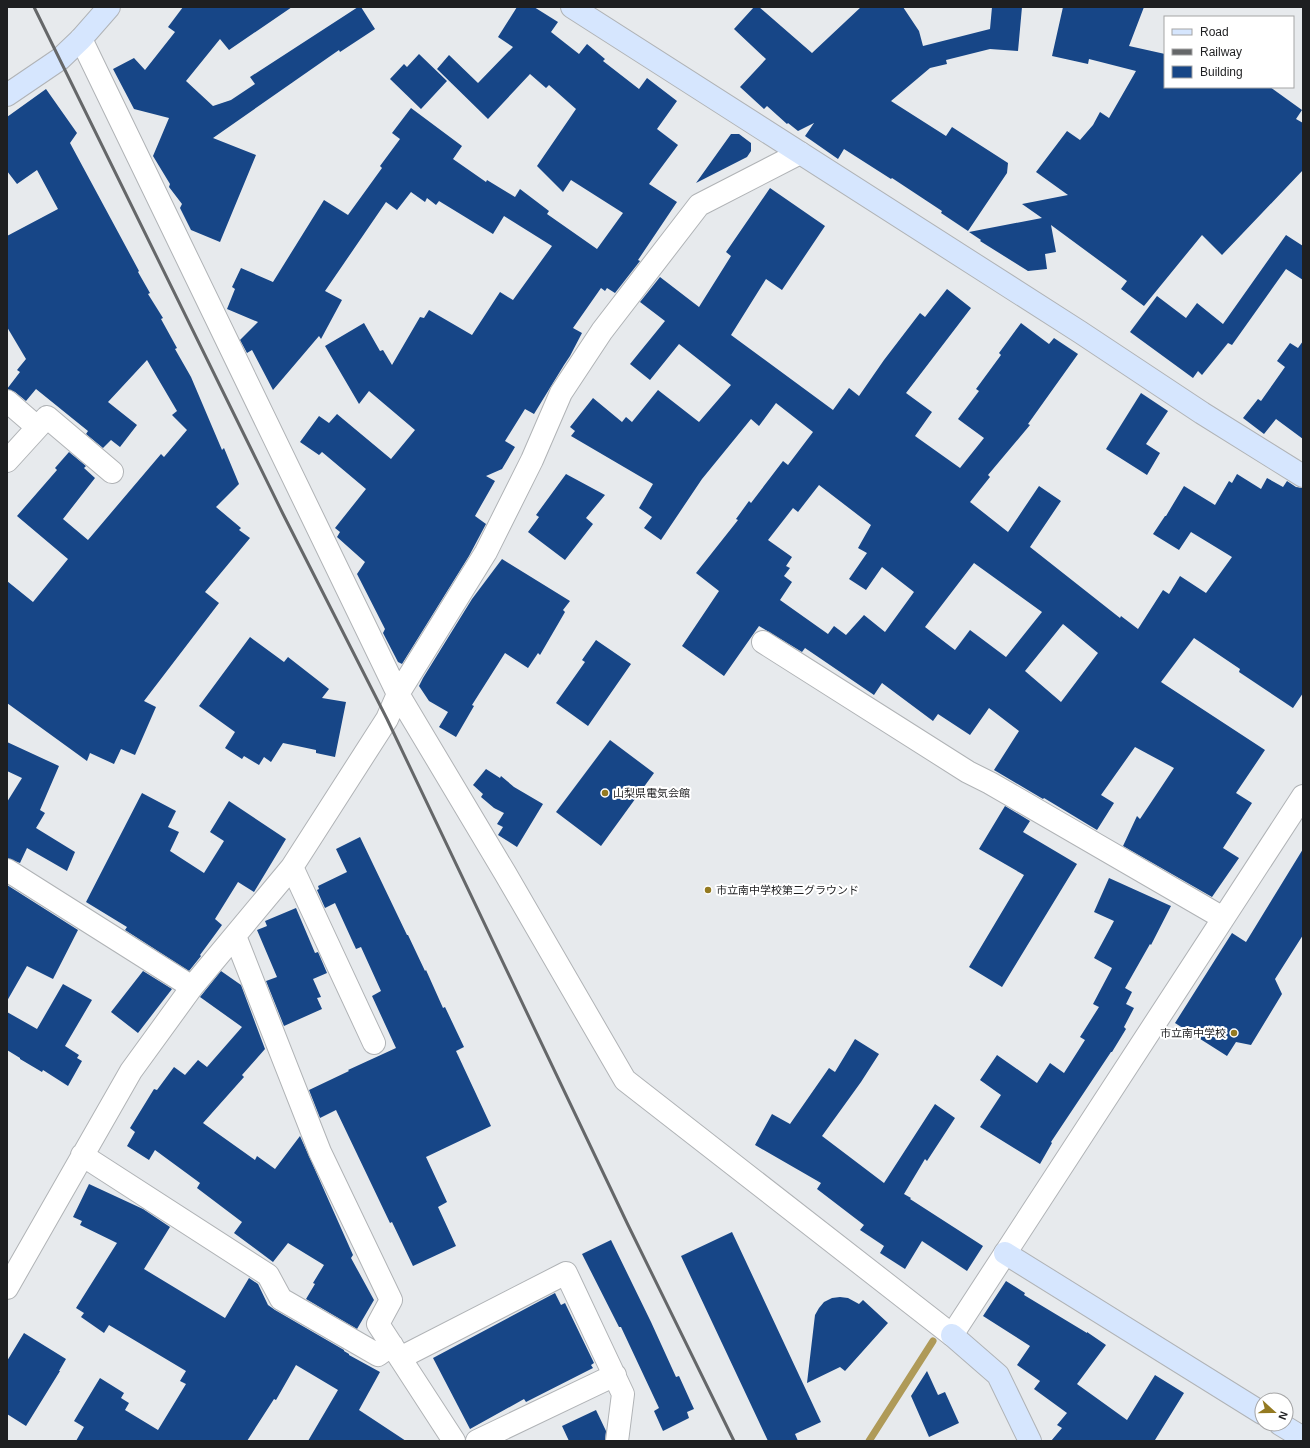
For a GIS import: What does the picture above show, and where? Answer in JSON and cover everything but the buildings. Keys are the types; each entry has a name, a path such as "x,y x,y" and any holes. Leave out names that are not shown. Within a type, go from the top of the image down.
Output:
{"street":[{"path":"7,95 60,59 81,39 109,7"},
{"path":"572,7 1080,332 1202,413 1303,476"},
{"path":"81,39 398,694 509,880 625,1080 952,1335 998,1375 1030,1441"},
{"path":"7,1288 131,1071 192,987 292,867 387,719 398,694 486,552 532,460 561,393 602,331 698,205 800,153"},
{"path":"7,402 37,427"},
{"path":"7,461 47,417 112,472"},
{"path":"763,642 968,772 990,782 1223,918"},
{"path":"952,1335 1303,796"},
{"path":"292,867 374,1043"},
{"path":"7,870 192,987"},
{"path":"235,936 320,1152 391,1300 378,1324 454,1441"},
{"path":"82,1155 268,1275 281,1299 378,1355 396,1351 566,1274 623,1394 617,1441"},
{"path":"1005,1253 1254,1408"},
{"path":"477,1441 615,1375"},
{"path":"1293,1432 1303,1438"}],"waterway":[{"path":"869,1441 933,1341"}],"railway":[{"path":"34,7 283,514 387,719 628,1225 734,1441"}],"place":[{"name":"山梨県電気会館","path":"605,793"},
{"name":"市立南中学校第二グラウンド","path":"708,890"},
{"name":"市立南中学校","path":"1234,1033"}]}
